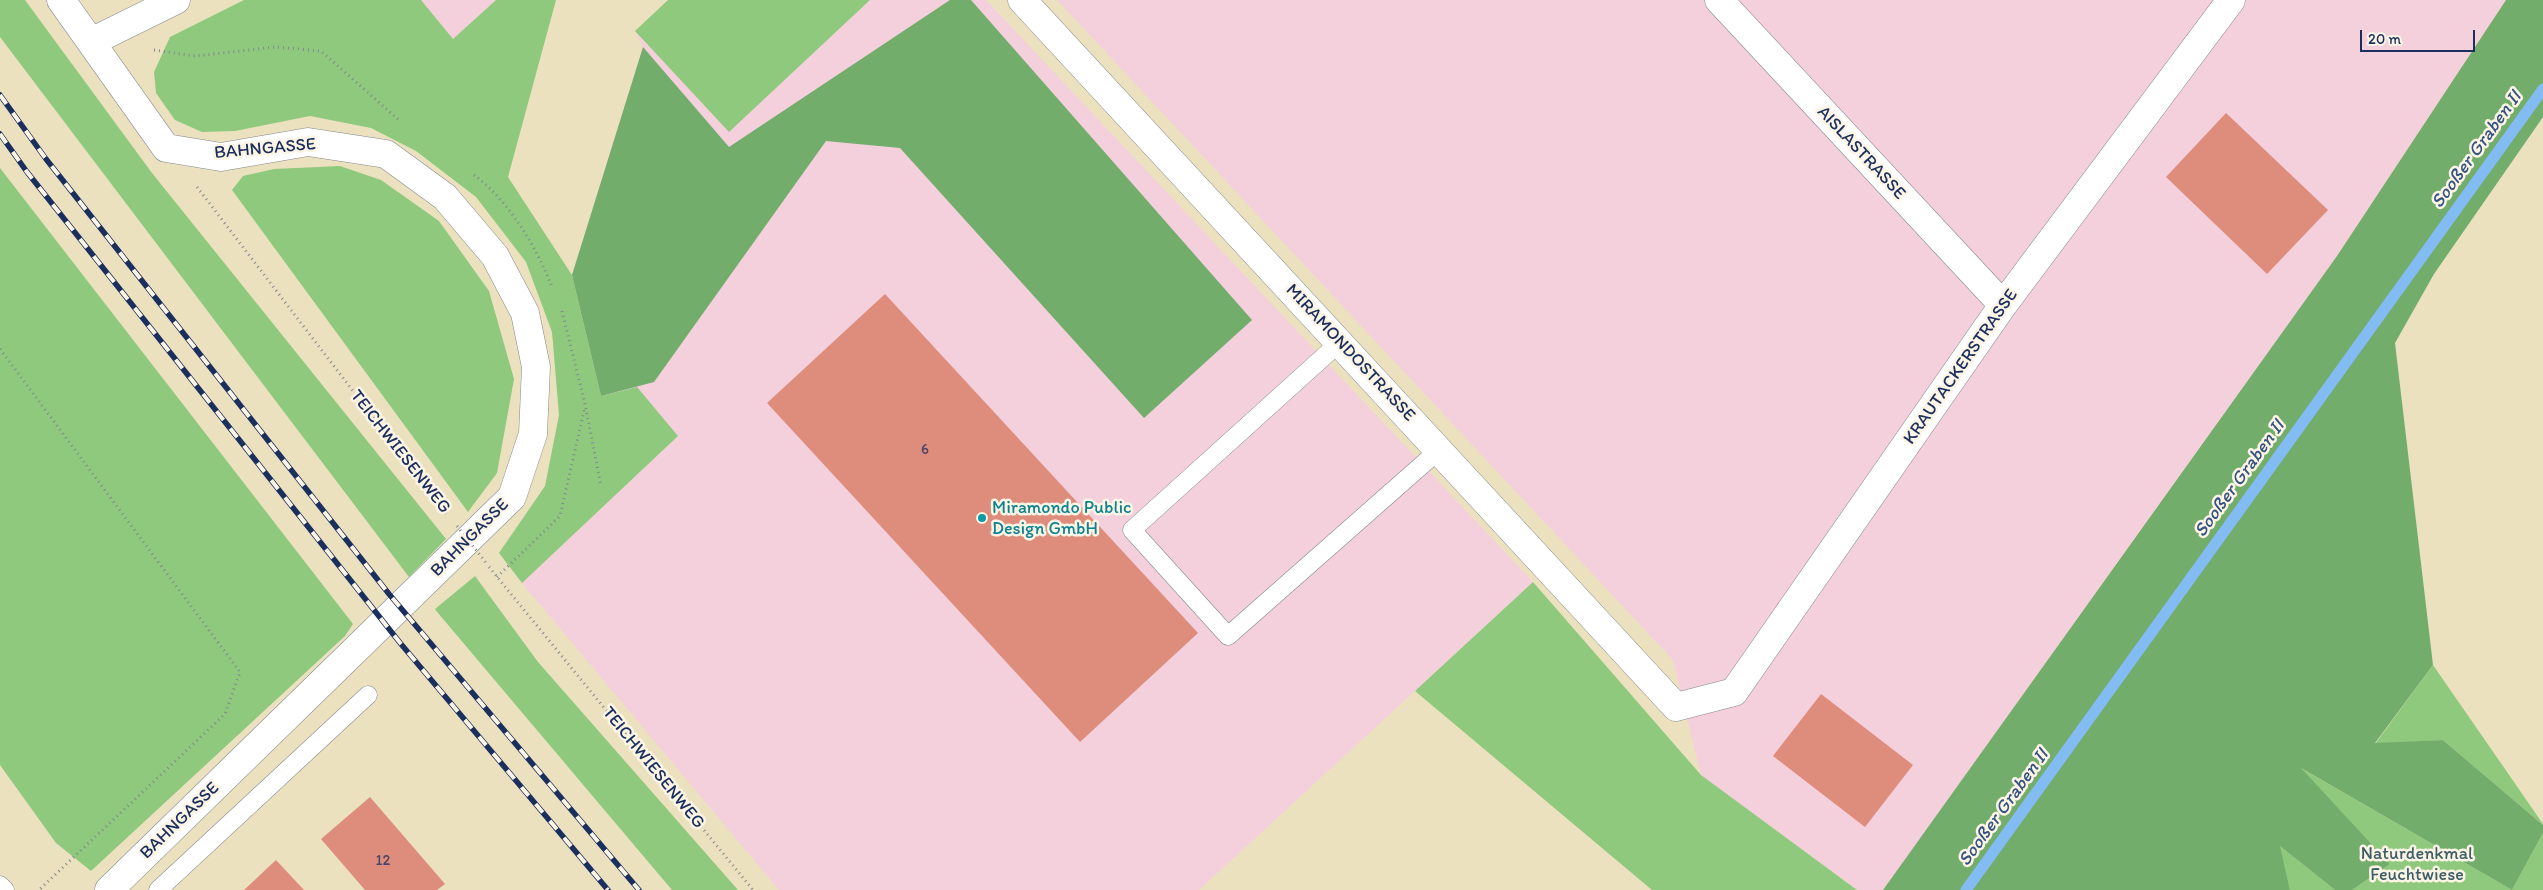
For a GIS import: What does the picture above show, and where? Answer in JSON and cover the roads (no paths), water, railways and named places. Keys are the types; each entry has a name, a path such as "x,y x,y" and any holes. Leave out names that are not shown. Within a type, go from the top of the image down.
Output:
{"street":[{"path":"61,0 91,42 176,0"},
{"name":"MIRAMONDOSTRASSE","path":"1022,0 1676,707"},
{"name":"AISLASTRASSE","path":"1719,0 2003,305"},
{"name":"KRAUTACKERSTRASSE","path":"1676,707 1734,692 2003,305 2231,0"},
{"name":"BAHNGASSE","path":"91,42 166,148 221,156 308,142 386,154 445,197 495,256 525,313 536,367 533,434 512,497 109,890"}],"lane":[{"path":"1340,342 1132,530 1228,636 1439,450"},
{"path":"158,890 368,695"},
{"path":"0,885 5,890"}],"waterway":[{"name":"Sooßer Graben II","path":"1966,890 2543,89"}],"railway":[{"path":"0,95 46,159 389,594 639,890"},
{"path":"0,134 27,172 401,644 608,890"}],"place":[{"name":"Miramondo Public Design GmbH","path":"982,518"}],"park label":[{"name":"Naturdenkmal Feuchtwiese","path":"2417,864"}]}
